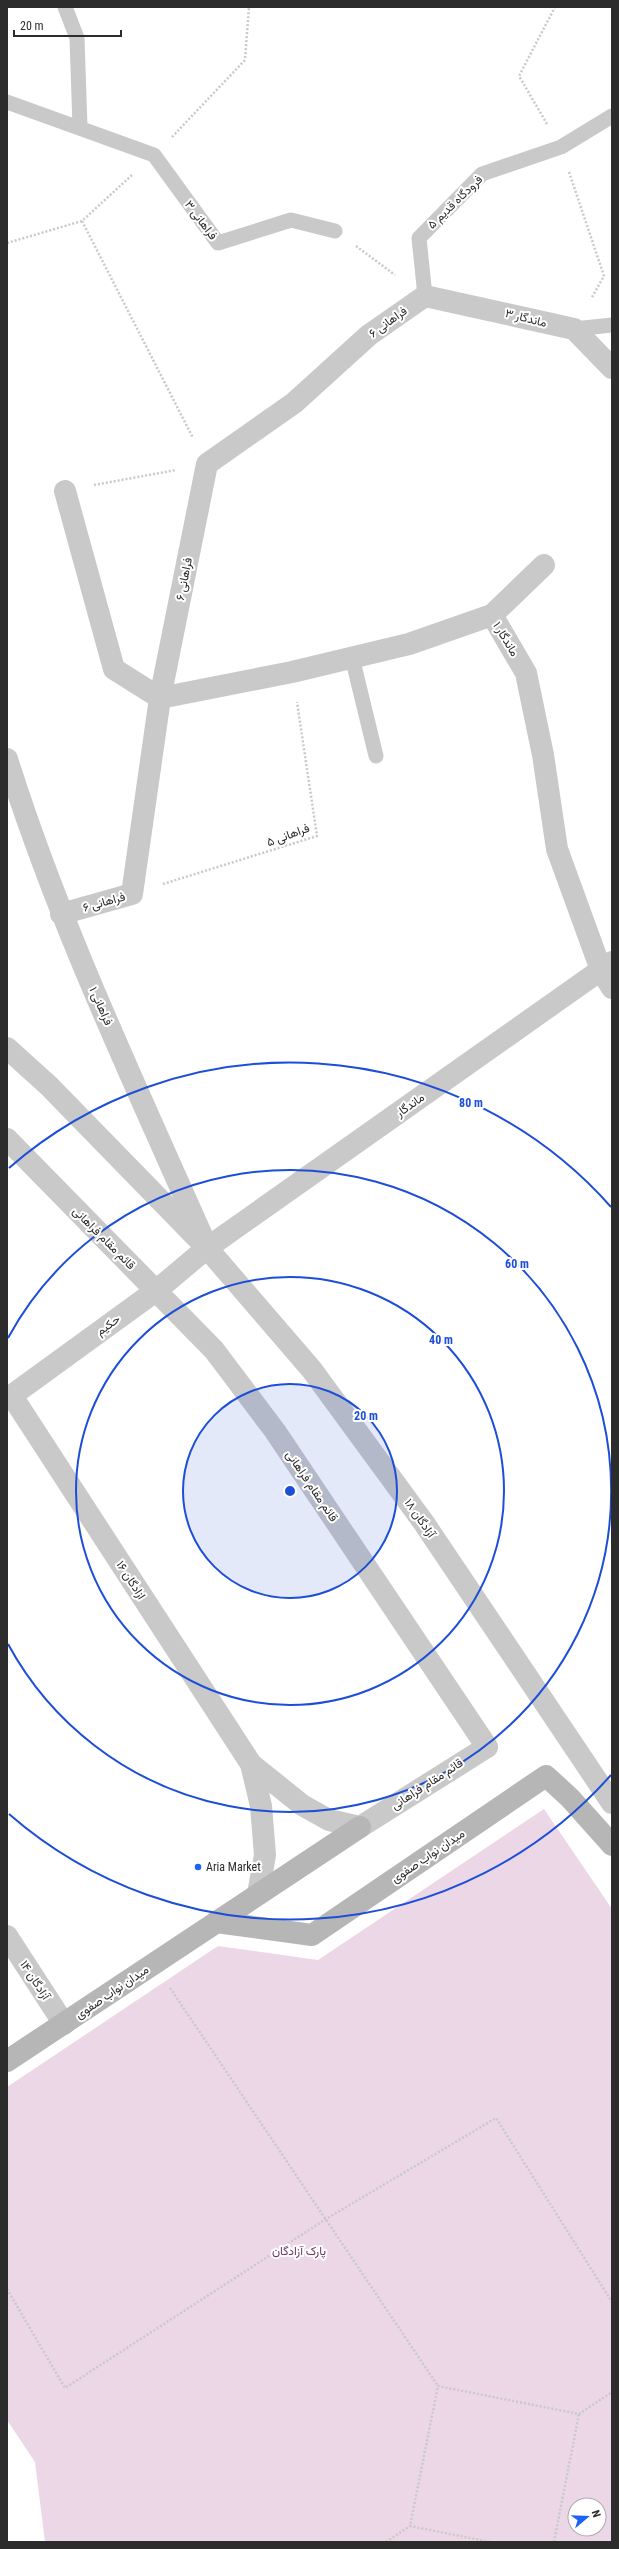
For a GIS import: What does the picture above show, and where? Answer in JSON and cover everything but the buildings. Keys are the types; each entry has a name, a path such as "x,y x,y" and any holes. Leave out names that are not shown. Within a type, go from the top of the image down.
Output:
{"main road":[{"name":"میدان نواب صفوی","path":"216,1922 312,1935 546,1776 570,1798 612,1845"},
{"name":"میدان نواب صفوی","path":"7,2062 360,1827"}],"street":[{"name":"ماندگار ۳","path":"425,296 509,313 574,329"},
{"name":"فراهانی ۶","path":"61,914 132,894 160,698 207,464 294,403 369,335 425,296"},
{"path":"574,329 612,368"},
{"path":"65,491 114,669 160,698"},
{"path":"492,614 544,565"},
{"name":"ماندگار ۱","path":"160,698 292,672 409,644 492,614 526,673 543,755 557,849 608,973"},
{"name":"فراهانی ۱","path":"7,759 27,822 61,914 207,1248"},
{"name":"ماندگار","path":"207,1248 608,973"},
{"path":"7,1048 49,1086 207,1248"},
{"name":"قائم مقام فراهانی","path":"7,1138 214,1350 275,1431 486,1747 360,1827"},
{"name":"حکیم","path":"9,1398 157,1290 207,1248"},
{"name":"آزادگان ۱۸","path":"207,1248 312,1370 424,1523 612,1803"},
{"name":"ازادگان ۱۶","path":"9,1398 251,1764 302,1805 329,1820 360,1827"},
{"name":"ازادگان ۱۶","path":"251,1764 261,1806 265,1855 258,1894"},
{"name":"آزادگان ۱۴","path":"7,1936 64,2024"}],"lane":[{"path":"65,7 77,38 80,127"},
{"path":"7,102 80,127 154,155"},
{"name":"فرودگاه قدیم ۵","path":"425,296 418,238 482,174 561,147 612,116"},
{"name":"فراهانی ۳","path":"154,155 218,243 291,220 336,231"},
{"path":"574,329 612,325"},
{"path":"352,657 376,756"}],"path":[{"path":"7,243 82,222 154,155 245,60 249,7"},
{"path":"555,7 519,76 561,147 604,276 574,329"},
{"path":"65,491 207,464 82,222"},
{"path":"336,231 425,296"},
{"name":"فراهانی ۵","path":"132,894 317,836 292,672"},
{"path":"154,1963 438,2386 579,2414 612,2392"},
{"path":"7,2289 65,2388 326,2219 496,2118 612,2302"},
{"path":"410,2526 438,2386"},
{"path":"554,2542 579,2414"},
{"path":"386,2542 410,2526 490,2542"}],"green space":[{"name":"پارک آزادگان","path":"544,1809 612,1909 612,2542 45,2542 35,2462 7,2420 7,2087 218,1946 318,1960"}],"place":[{"name":"Aria Market","path":"198,1867"}]}
